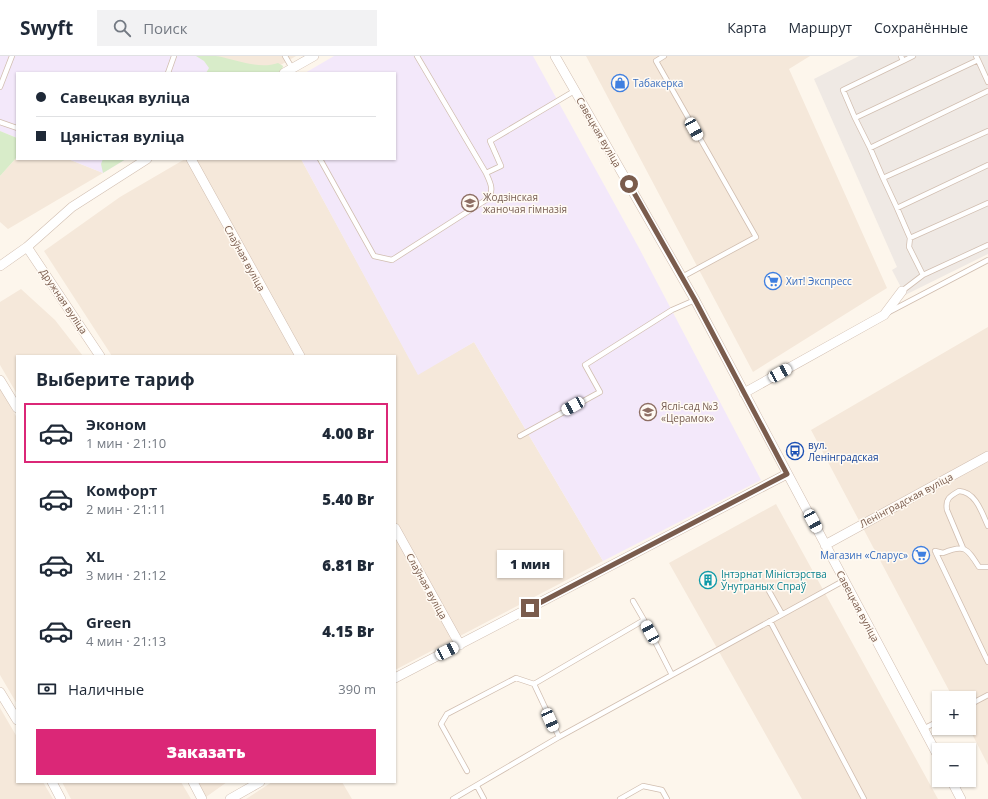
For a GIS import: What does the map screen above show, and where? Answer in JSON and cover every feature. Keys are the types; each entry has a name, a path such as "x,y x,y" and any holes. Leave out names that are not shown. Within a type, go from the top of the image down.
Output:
{"street":[{"path":"288,71 314,56"},
{"name":"Савецкая вуліца","path":"555,56 576,90 695,300 932,745"},
{"path":"0,266 27,247 72,207 145,160"},
{"name":"Слаўная вуліца","path":"192,160 299,355"},
{"name":"Дружная вуліца","path":"27,247 99,355"},
{"path":"744,393 884,315 902,291"},
{"path":"0,380 16,406"},
{"name":"Ленінградская вуліца","path":"825,545 988,456"},
{"path":"396,677 787,474"},
{"name":"Слаўная вуліца","path":"396,530 460,645"},
{"path":"0,692 16,718"},
{"path":"53,783 61,799"},
{"path":"194,783 202,799"},
{"path":"230,799 258,783"},
{"path":"955,787 961,799"}],"lane":[{"path":"0,87 12,56"},
{"path":"168,72 174,56"},
{"path":"285,56 288,71"},
{"path":"321,160 374,256 392,260 489,198 492,193 492,187 486,173 417,56"},
{"path":"664,56 656,61 756,237 682,277"},
{"path":"913,56 902,58 843,90 910,238 909,247 923,275"},
{"path":"855,118 977,58 988,82"},
{"path":"486,173 501,166 490,141 576,90"},
{"path":"870,148 988,91"},
{"path":"0,122 16,128"},
{"path":"883,178 988,131"},
{"path":"897,208 988,165"},
{"path":"910,238 988,203"},
{"path":"902,291 923,275 988,245"},
{"path":"884,315 988,260"},
{"path":"520,436 600,392 585,365 672,310 695,300"},
{"path":"963,548 947,510 946,504 951,496 959,491 969,494 974,498 988,526"},
{"path":"988,568 979,567 968,550 963,548 956,548 943,553 935,551 988,662"},
{"path":"453,799 559,737 845,580"},
{"path":"769,591 782,614"},
{"path":"633,601 672,675"},
{"path":"534,684 644,620"},
{"path":"770,621 864,799"},
{"path":"467,771 441,724 447,714 516,678 534,684 559,737"},
{"path":"976,701 988,695"},
{"path":"923,729 932,724"},
{"path":"477,786 484,799"},
{"path":"620,799 643,786 662,790 667,799"}],"shaded area":[{"path":"0,56 217,56 222,72 16,72 16,138 0,131"},
{"path":"217,56 296,56 269,72 222,72"},
{"path":"334,56 533,56 639,248 761,480 603,561 474,342 418,375 302,160 396,160 396,72 307,72"},
{"path":"586,56 810,56 789,69 887,288 753,372"},
{"path":"859,56 988,56 988,254 905,295 892,270 897,267 814,79"},
{"path":"16,158 16,160 70,160 103,173 8,229 0,222 0,176"},
{"path":"70,160 124,160 103,173"},
{"path":"183,160 302,160 418,374 474,342 603,561 396,669 396,355 111,355 44,251 120,197"},
{"path":"21,289 55,320 82,355 16,355 16,392 0,365 0,302"},
{"path":"988,327 988,765 973,735 976,735 976,691 949,691 811,430"},
{"path":"0,388 16,416 16,702 0,675"},
{"path":"776,504 938,799 802,799 669,563"},
{"path":"0,708 16,735 16,783 44,783 53,799 0,799"},
{"path":"63,783 182,783 191,799 71,799"},
{"path":"198,783 226,783 206,797"},
{"path":"270,783 343,783 352,799 246,799"}],"green space":[{"path":"196,56 216,56 255,65 270,65 278,63 283,66 282,70 279,72 207,72 209,68 204,61"},
{"path":"0,131 16,138 16,158 0,176"},
{"path":"103,160 124,160 103,173 101,164"}],"place":[{"name":"Табакерка","path":"620,83"},
{"name":"Жодзінская жаночая гімназія","path":"470,203"},
{"name":"Хит! Экспресс","path":"773,281"},
{"name":"Яслі-сад №3 «Церамок»","path":"648,412"},
{"name":"вул. Ленінградская","path":"795,451"},
{"name":"Магазин «Сларус»","path":"921,555"},
{"name":"Інтэрнат Міністэрства Ўнутраных Спраў","path":"708,580"}],"route":[{"path":"530,608 787,474 695,300 629,184"}]}
